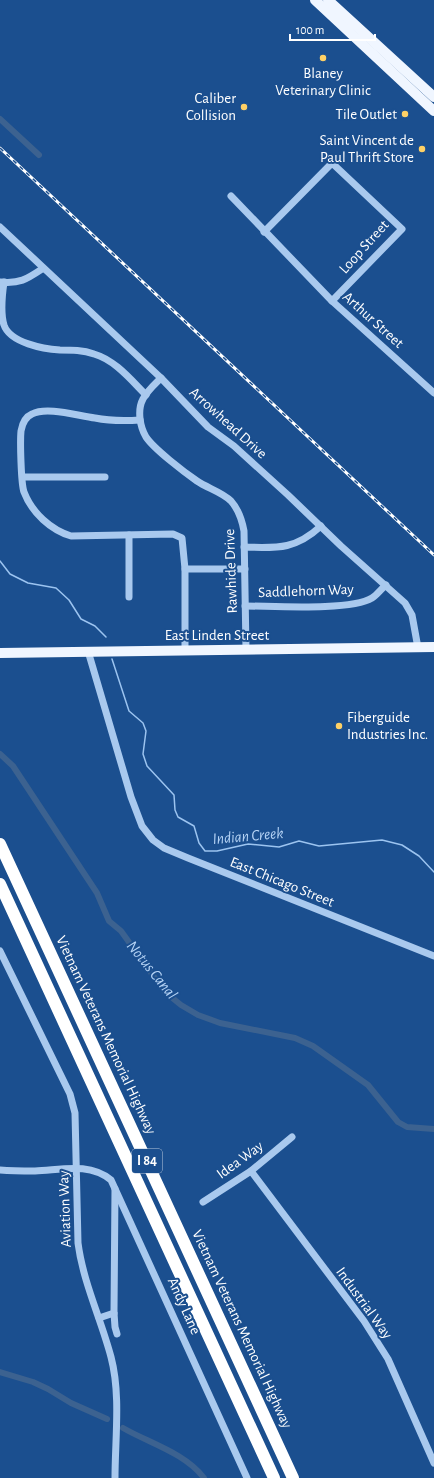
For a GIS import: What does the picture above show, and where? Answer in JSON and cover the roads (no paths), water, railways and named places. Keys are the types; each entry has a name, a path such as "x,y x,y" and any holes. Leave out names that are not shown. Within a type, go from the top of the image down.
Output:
{"highway":[{"name":"Vietnam Veterans Memorial Highway","path":"0,844 293,1478"},
{"name":"I 84","path":"0,884 274,1478"}],"main road":[{"path":"316,0 434,111"},
{"path":"328,0 434,97"},
{"name":"East Linden Street","path":"0,653 434,648"}],"street":[{"name":"Loop Street","path":"264,232 332,163 402,229 332,301"},
{"name":"Arthur Street","path":"231,196 332,301 433,391"},
{"name":"Arrowhead Drive","path":"0,227 42,269 161,378 208,426 234,446 405,603 412,615 418,648"},
{"path":"42,269 23,281 2,282 2,316 4,326 12,335 41,348 80,350 95,354 112,362 146,395"},
{"name":"Rawhide Drive","path":"161,378 143,399 139,412 146,437 155,447 196,481 230,500 242,519 245,569 246,650"},
{"path":"140,420 115,420 38,411 30,415 24,421 21,432 24,491 31,505 58,532 72,536 173,534 182,538 185,569 185,650"},
{"path":"23,477 104,477"},
{"path":"244,547 275,547 294,544 308,538 321,526"},
{"path":"129,535 129,597"},
{"path":"185,569 245,569"},
{"name":"Saddlehorn Way","path":"245,606 340,605 358,603 373,598 386,585"},
{"name":"East Chicago Street","path":"88,651 131,797 142,826 154,840 164,848 183,856 434,956"},
{"name":"Aviation Way","path":"0,951 70,1094 75,1113 78,1243 80,1263 111,1358 115,1395 115,1478"},
{"name":"Idea Way","path":"203,1202 251,1171 292,1137"},
{"name":"Andy Lane","path":"0,1170 35,1171 77,1168 105,1175 115,1187 247,1478"},
{"name":"Industrial Way","path":"251,1171 364,1321 388,1359 434,1463"},
{"path":"115,1187 114,1313 117,1334"},
{"path":"99,1318 114,1313"}],"waterway":[{"path":"0,119 39,155"},
{"name":"Indian Creek","path":"0,561 10,574 28,583 56,588 69,600 81,619 95,626 106,637"},
{"name":"Indian Creek","path":"112,659 129,711 143,723 146,731 143,754 147,766 174,795 175,810 178,817 194,826 199,843 205,851 217,851 248,844 279,847 299,841 319,846 382,840 402,845 419,856 434,872"},
{"name":"Notus Canal","path":"0,754 13,766 97,893 109,921 121,931 165,992 181,1005 198,1015 220,1023 295,1038 313,1046 368,1085 398,1122 407,1127 434,1129"},
{"path":"0,1372 33,1382 71,1403 107,1419"},
{"path":"123,1428 177,1455 196,1469 204,1478"}],"railway":[{"path":"0,148 434,555"}],"place":[{"name":"Blaney Veterinary Clinic","path":"323,58"},
{"name":"Caliber Collision","path":"244,107"},
{"name":"Tile Outlet","path":"405,114"},
{"name":"Saint Vincent de Paul Thrift Store","path":"422,149"},
{"name":"Fiberguide Industries Inc.","path":"339,726"}]}
